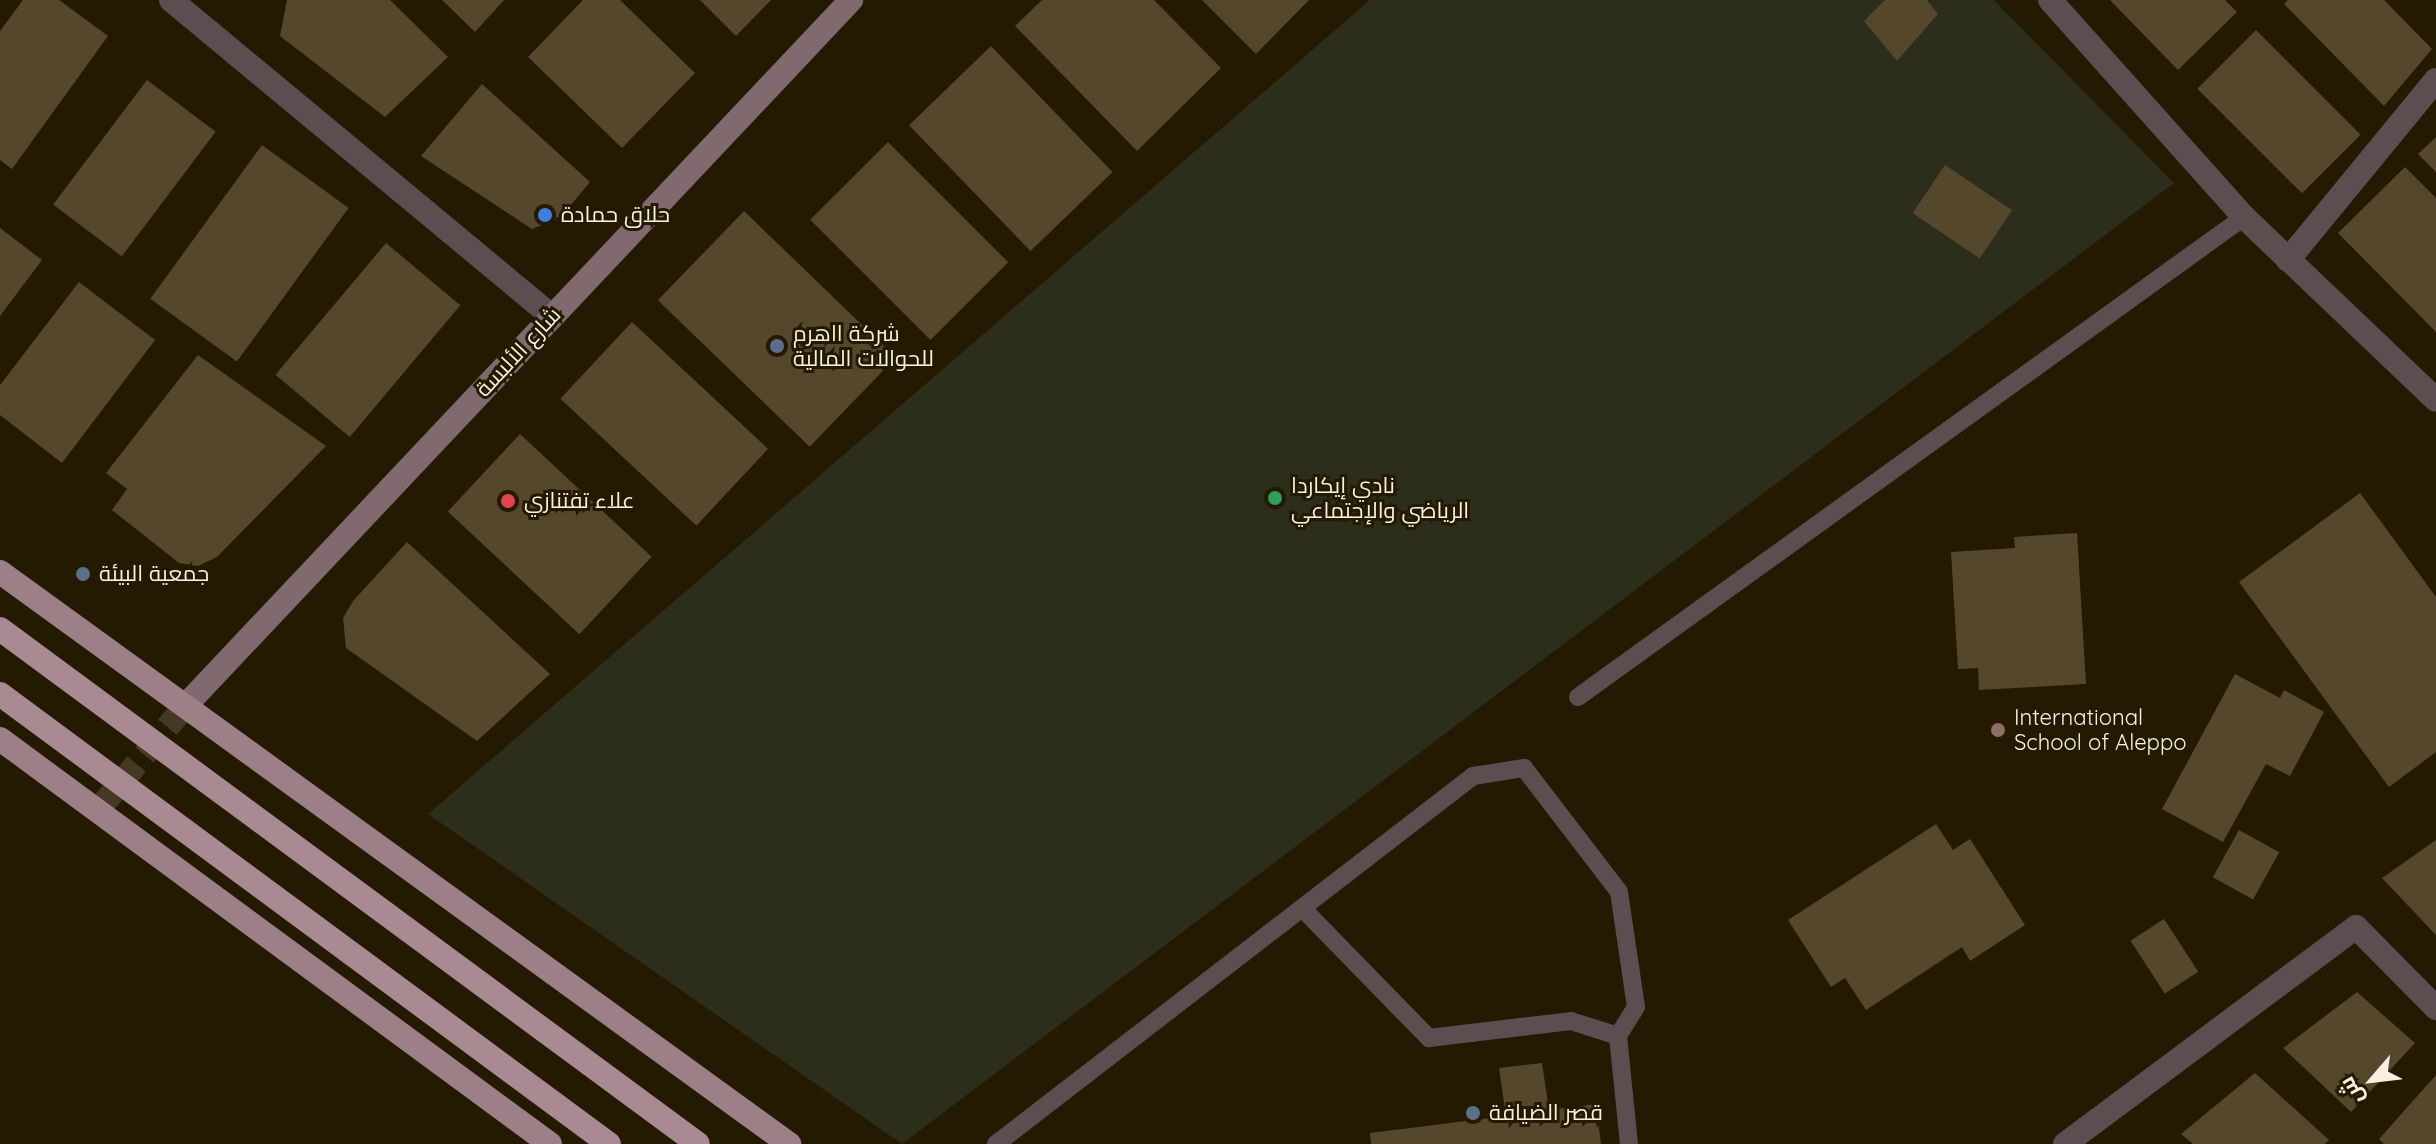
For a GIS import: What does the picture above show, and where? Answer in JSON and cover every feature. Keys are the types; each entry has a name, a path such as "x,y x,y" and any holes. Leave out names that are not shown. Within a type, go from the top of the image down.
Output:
{"highway":[{"path":"0,629 698,1144"},
{"path":"0,694 609,1144"}],"main road":[{"name":"شارع الألبسة","path":"187,704 851,0"},
{"path":"0,572 187,704 789,1144"},
{"path":"0,739 550,1144"}],"street":[{"path":"172,0 552,316"},
{"path":"2050,0 2244,217 2436,400"},
{"path":"2288,260 2436,80"},
{"path":"2065,1144 2356,927 2436,1008"}],"lane":[{"path":"1578,697 2244,217"},
{"path":"996,1144 1473,776 1524,768 1619,892 1636,1007 1618,1036 1629,1144"},
{"path":"1302,908 1429,1038 1571,1021 1618,1036"}],"green space":[{"name":"نادي إيكاردا الرياضي والإجتماعي","path":"1370,0 1994,0 2174,183 902,1144 428,814"}],"building":[{"path":"23,0 59,0 108,36 12,169 0,160 0,31"},
{"path":"287,0 390,0 448,57 385,117 280,36"},
{"path":"442,0 504,0 475,32"},
{"path":"583,0 620,0 695,73 622,148 528,57"},
{"path":"700,0 771,0 736,36"},
{"path":"1042,0 1154,0 1221,68 1137,151 1015,26"},
{"path":"1202,0 1309,0 1256,54"},
{"path":"1885,0 1927,0 1938,14 1897,61 1864,21"},
{"path":"2110,0 2225,0 2237,12 2178,70"},
{"path":"2288,0 2384,0 2432,49 2384,106 2284,4"},
{"path":"2256,30 2361,135 2302,193 2197,89"},
{"path":"991,46 1113,172 1031,251 909,125"},
{"path":"147,80 216,132 122,256 53,205"},
{"path":"482,84 590,182 560,218 532,229 421,156"},
{"path":"2436,137 2436,172 2418,154"},
{"path":"888,142 1008,262 930,340 810,220"},
{"path":"262,145 349,208 237,362 150,299"},
{"path":"1945,165 2012,210 1980,258 1913,213"},
{"path":"2405,167 2436,198 2436,332 2338,233"},
{"path":"744,211 896,358 810,447 658,300"},
{"path":"0,228 42,260 0,316"},
{"path":"386,243 460,305 350,437 275,375"},
{"path":"79,282 155,340 62,463 0,415 0,385"},
{"path":"632,322 768,449 696,526 560,399"},
{"path":"198,355 326,446 217,557 198,566 179,563 112,510 127,489 106,473"},
{"path":"520,434 652,557 579,634 448,512"},
{"path":"2360,493 2436,597 2436,752 2389,787 2239,582"},
{"path":"2077,533 2086,684 1979,690 1978,668 1958,669 1951,552 2015,548 2014,537"},
{"path":"407,542 550,674 477,741 346,648 343,618 353,601"},
{"path":"2235,674 2280,698 2284,690 2324,712 2290,776 2266,764 2223,842 2162,809"},
{"path":"1936,824 1953,850 1970,839 2025,925 1970,961 1962,947 1866,1010 1845,978 1831,987 1788,920"},
{"path":"2239,830 2279,852 2253,900 2213,877"},
{"path":"2436,840 2436,935 2382,878"},
{"path":"2164,919 2198,972 2165,994 2130,941"},
{"path":"2357,992 2415,1043 2351,1112 2283,1048"},
{"name":"قصر الضيافة","path":"1542,1063 1549,1110 1596,1104 1601,1144 1371,1144 1370,1133 1506,1116 1499,1068"},
{"path":"2255,1073 2329,1140 2325,1144 2193,1144 2181,1134"},
{"path":"2436,1075 2436,1144 2384,1144 2379,1139"}],"tunnel":[{"path":"98,810 187,704"}],"place":[{"name":"حلاق حمادة","path":"545,215"},
{"name":"شركة ااهرم للحوالات المالية","path":"777,346"},
{"name":"نادي إيكاردا الرياضي والإجتماعي","path":"1275,498"},
{"name":"علاء تفتنازي","path":"508,501"},
{"name":"جمعية البيئة","path":"83,574"},
{"name":"International School of Aleppo","path":"1998,730"},
{"name":"قصر الضيافة","path":"1473,1113"}]}
